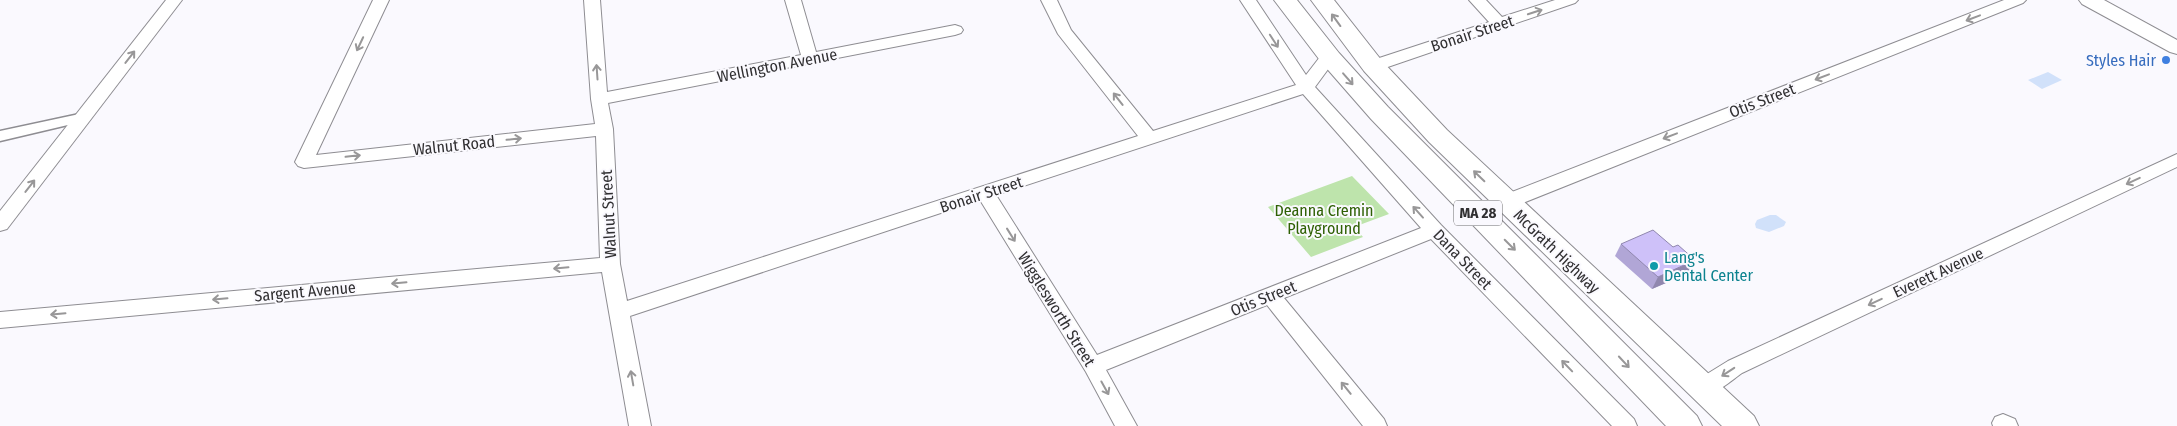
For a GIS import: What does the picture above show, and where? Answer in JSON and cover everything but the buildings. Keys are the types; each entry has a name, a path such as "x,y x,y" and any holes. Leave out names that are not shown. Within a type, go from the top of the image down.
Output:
{"highway":[{"name":"McGrath Highway","path":"1285,0 1329,57 1397,132 1564,298 1686,426"},
{"name":"McGrath Highway","path":"1322,0 1373,66 1414,112 1506,202 1743,426"}],"street":[{"path":"0,224 174,0"},
{"name":"Walnut Road","path":"381,0 304,162 604,129"},
{"name":"Walnut Street","path":"592,0 599,98 604,129 610,264 640,426"},
{"path":"793,0 810,59"},
{"path":"1049,0 1064,31 1149,137"},
{"name":"Dana Street","path":"1248,0 1306,87 1434,230 1626,426"},
{"path":"1477,0 1500,24"},
{"name":"Bonair Street","path":"1373,66 1570,0"},
{"name":"Otis Street","path":"1506,202 2018,0"},
{"path":"2089,0 2177,48"},
{"name":"Wellington Avenue","path":"599,98 955,30"},
{"path":"1306,87 1329,57"},
{"name":"Bonair Street","path":"620,311 1306,87"},
{"path":"0,136 84,117"},
{"name":"Everett Avenue","path":"1702,388 1735,367 2177,160"},
{"name":"Wigglesworth Street","path":"985,193 1093,366 1126,426"},
{"name":"Otis Street","path":"1093,366 1434,230"},
{"name":"Sargent Avenue","path":"0,320 610,264"},
{"path":"1270,295 1376,426"}],"green space":[{"name":"Deanna Cremin Playground","path":"1352,176 1389,214 1354,227 1363,237 1311,257 1268,207"}],"water":[{"path":"2048,72 2062,80 2042,89 2028,80"},
{"path":"1770,215 1776,215 1786,222 1784,226 1769,232 1756,228 1757,220"}],"place":[{"name":"Styles Hair","path":"2166,60"},
{"name":"Lang's Dental Center","path":"1654,266"}]}
